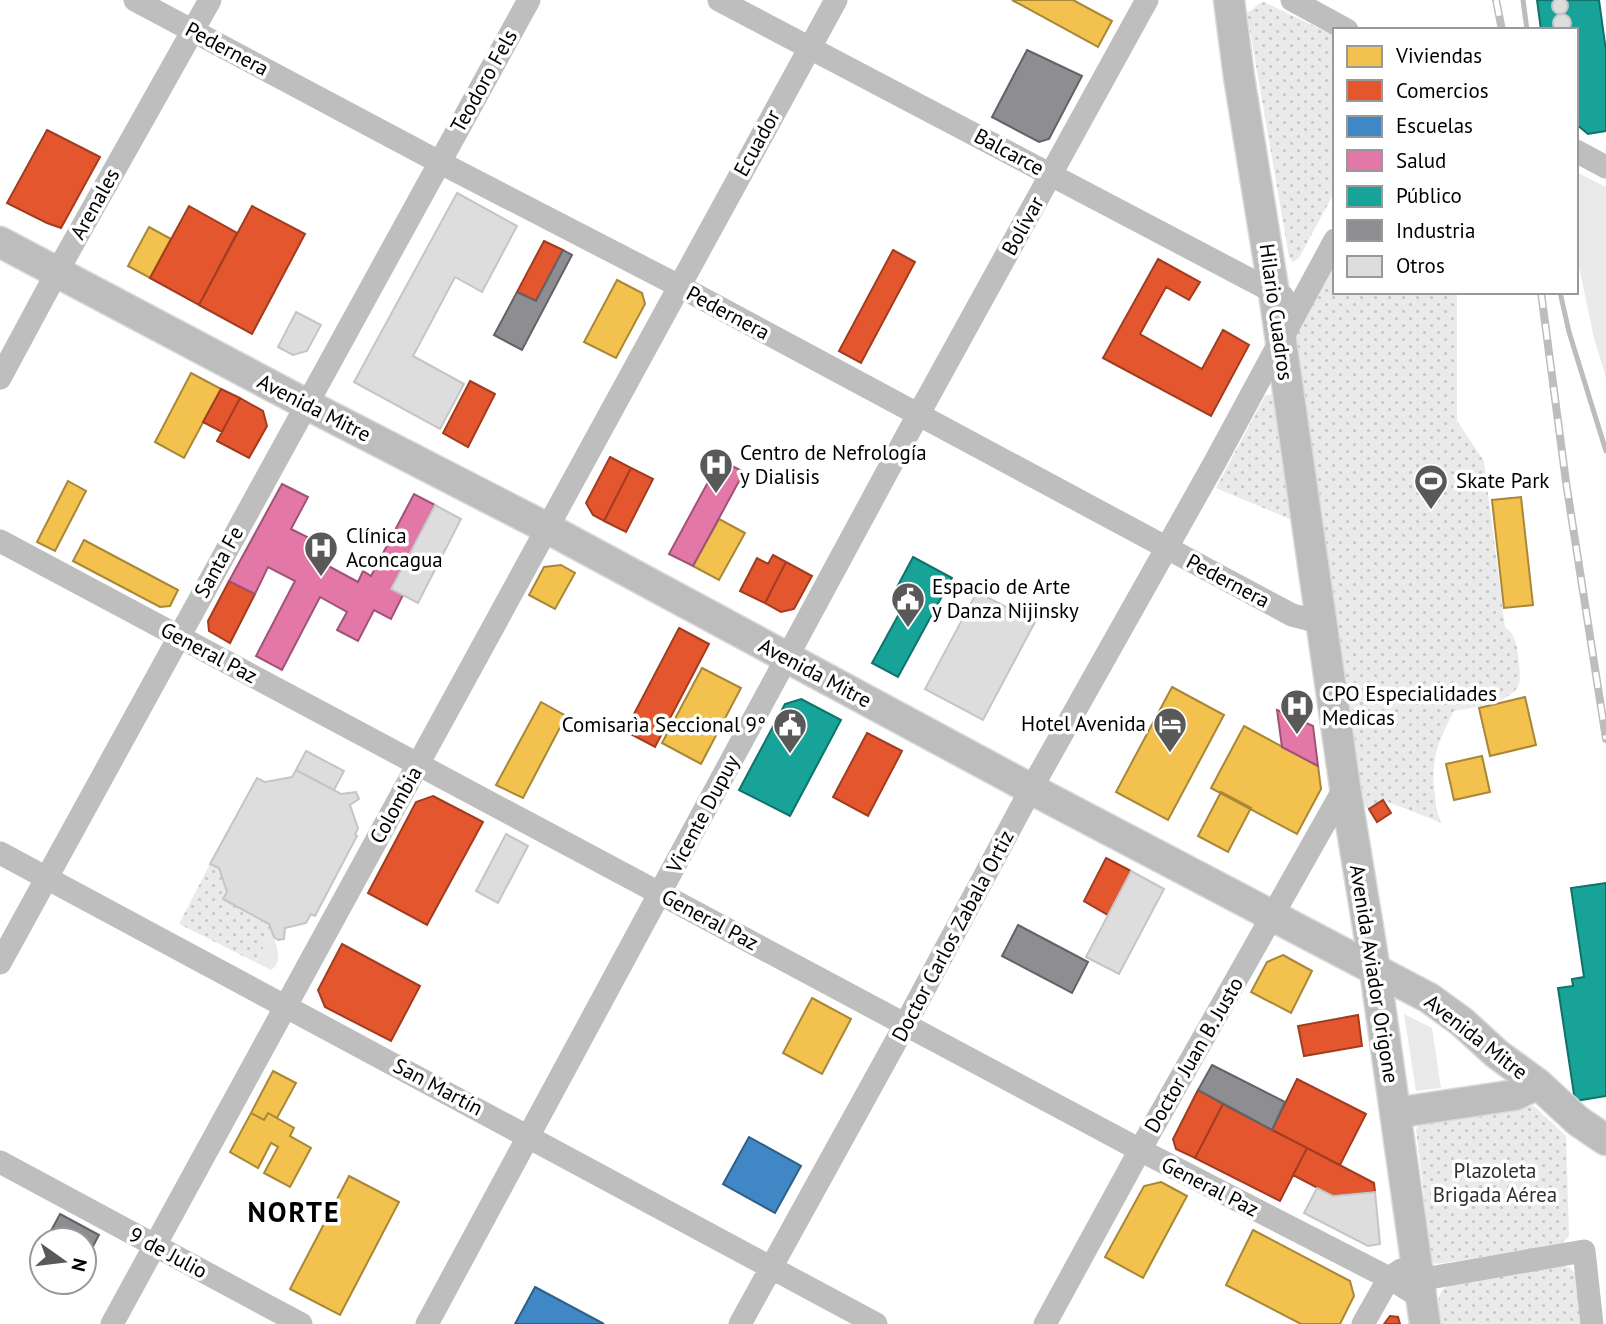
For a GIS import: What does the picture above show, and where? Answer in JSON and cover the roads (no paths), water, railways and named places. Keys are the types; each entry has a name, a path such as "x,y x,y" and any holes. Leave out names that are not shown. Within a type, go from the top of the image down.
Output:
{"main road":[{"name":"Hilario Cuadros","path":"1229,0 1239,77 1287,299 1279,340 1322,623"},
{"name":"Avenida Mitre","path":"0,242 547,528 1031,789 1429,998 1462,1021 1497,1054 1538,1084 1578,1121 1606,1140"},
{"name":"Avenida Aviador Origone","path":"1322,623 1395,1113 1413,1288"},
{"path":"1395,1113 1515,1096 1538,1084"}],"street":[{"name":"Pedernera","path":"135,0 679,286 1292,615 1322,623"},
{"name":"Arenales","path":"0,379 209,0"},
{"name":"Teodoro Fels","path":"439,162 529,0"},
{"name":"Balcarce","path":"719,0 1287,299"},
{"name":"Ecuador","path":"679,286 836,0"},
{"name":"Bolívar","path":"918,415 1147,0"},
{"path":"1292,0 1343,28"},
{"path":"1578,152 1606,167"},
{"name":"Santa Fe","path":"0,963 439,162"},
{"path":"1287,299 1333,242"},
{"name":"Colombia","path":"112,1324 679,286"},
{"name":"Doctor Carlos Zabala Ortiz","path":"740,1324 1279,340"},
{"name":"Vicente Dupuy","path":"427,1324 918,415"},
{"name":"General Paz","path":"0,541 1140,1150 1413,1288"},
{"name":"Doctor Juan B. Justo","path":"1045,1324 1345,787"},
{"name":"San Martín","path":"0,853 876,1324"},
{"name":"9 de Julio","path":"0,1162 301,1324"},
{"path":"1363,1324 1413,1288 1584,1251 1592,1324"}],"waterway":[{"path":"1523,0 1527,28"},
{"path":"1560,294 1569,332 1606,451"}],"railway":[{"path":"1496,0 1502,28"},
{"path":"1541,294 1566,482 1606,739"}],"place":[{"name":"Centro de Nefrología y Dialisis","path":"716,495"},
{"name":"Skate Park","path":"1431,511"},
{"name":"Clínica Aconcagua","path":"321,578"},
{"name":"Espacio de Arte y Danza Nijinsky","path":"908,629"},
{"name":"CPO Especialidades Medicas","path":"1297,736"},
{"name":"Hotel Avenida","path":"1170,754"},
{"name":"Comisarìa Seccional 9°","path":"790,755"}],"district":[{"name":"NORTE","path":"294,1212"}],"park label":[{"name":"Plazoleta Brigada Aérea","path":"1495,1183"}]}
